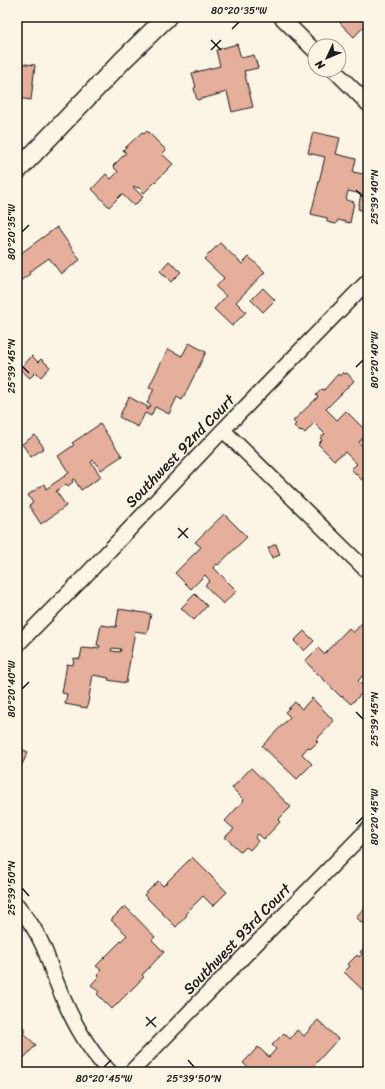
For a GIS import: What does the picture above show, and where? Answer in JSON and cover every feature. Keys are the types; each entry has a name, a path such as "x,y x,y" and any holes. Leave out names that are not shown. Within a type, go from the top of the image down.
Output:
{"street":[{"path":"17,170 167,17"},
{"path":"281,17 307,43"},
{"path":"342,78 368,104"},
{"name":"Southwest 92nd Court","path":"17,645 86,575 223,430 368,282"},
{"path":"223,430 368,572"},
{"name":"Southwest 93rd Court","path":"131,1072 368,829"},
{"path":"17,905 33,927 44,946 60,991 81,1035 98,1059 110,1072"}],"building":[{"path":"346,17 368,17 368,22 354,37 340,23"},
{"path":"237,44 241,58 254,55 258,68 244,71 253,107 232,112 227,92 197,100 194,88 196,87 192,73 220,66 216,50"},
{"path":"17,63 35,65 31,100 18,98 17,107"},
{"path":"147,131 166,150 162,154 173,164 144,193 138,187 133,187 143,197 134,206 122,194 109,207 92,189 106,174 111,179 118,172 113,166 126,153 123,150 142,132 144,134"},
{"path":"313,132 340,138 336,154 356,159 353,172 368,175 368,184 365,195 368,196 368,212 358,209 361,194 348,191 346,200 354,202 350,223 338,220 336,224 327,222 327,218 311,214 325,157 308,153"},
{"path":"57,227 80,260 61,274 49,258 29,272 30,274 17,283 17,256"},
{"path":"220,243 242,264 249,257 265,272 236,302 246,312 232,326 214,309 226,296 216,287 224,278 204,259"},
{"path":"169,261 181,272 171,282 160,271"},
{"path":"263,288 275,300 263,312 251,300"},
{"path":"189,343 206,352 182,400 177,397 169,414 155,407 151,416 145,413 138,427 119,417 129,397 148,407 148,410 151,405 147,403 154,389 149,387 168,349 182,356"},
{"path":"32,356 38,362 41,359 50,367 41,377 36,372 30,378 20,369"},
{"path":"343,372 345,374 347,373 354,381 326,409 337,420 346,411 368,433 359,442 368,452 368,474 362,480 351,469 357,464 345,452 334,460 318,444 322,440 320,438 325,434 314,423 305,433 302,430 300,432 294,426 296,424 293,421 318,397 316,395 322,389 324,390 338,374 340,376"},
{"path":"100,424 122,456 101,470 93,460 91,462 101,477 81,490 74,479 68,486 66,484 56,491 66,506 41,524 29,506 33,503 28,495 44,484 46,489 69,473 58,456 74,445 72,443"},
{"path":"35,435 44,448 31,457 22,444"},
{"path":"224,514 247,537 218,565 217,564 213,567 237,591 223,604 205,585 210,581 205,575 191,589 175,573 201,547 195,542"},
{"path":"276,544 280,555 272,558 268,548"},
{"path":"195,594 207,606 194,620 181,608"},
{"path":"119,609 151,614 147,633 135,631 126,683 108,680 109,678 93,675 87,708 65,704 67,694 62,693 67,664 73,665 74,658 80,659 82,648 99,648 100,646 97,645 101,625 116,627","holes":["112,648 121,649 120,652 111,651"]},
{"path":"363,622 368,627 368,674 364,678 362,676 358,681 366,689 351,704 342,696 341,697 305,661 318,648 324,654 349,628 353,633"},
{"path":"304,631 314,641 304,651 294,641"},
{"path":"312,698 334,721 316,740 318,742 310,749 308,747 302,754 312,764 297,779 262,746 290,717 285,712 295,702 302,709"},
{"path":"17,747 28,752 17,775"},
{"path":"251,768 291,807 278,820 280,822 264,839 258,834 255,838 258,841 250,850 246,847 241,852 225,837 234,829 225,821 244,800 232,788"},
{"path":"192,857 227,892 213,906 203,896 186,913 187,915 176,927 144,895 158,881 163,886"},
{"path":"368,904 368,929 356,917"},
{"path":"125,906 155,937 152,940 164,952 142,975 144,977 112,1009 97,994 99,992 91,985 99,976 98,975 101,970 96,966 127,935 111,920"},
{"path":"368,944 368,995 344,972 350,966 348,964 357,955 359,957 362,954 360,952"},
{"path":"318,1020 338,1039 308,1072 253,1072 243,1063 258,1047 269,1057 276,1049 272,1045 284,1033 290,1039 297,1030 304,1036"},
{"path":"17,1021 26,1030 23,1033 36,1045 22,1060 20,1058 17,1061"}]}
